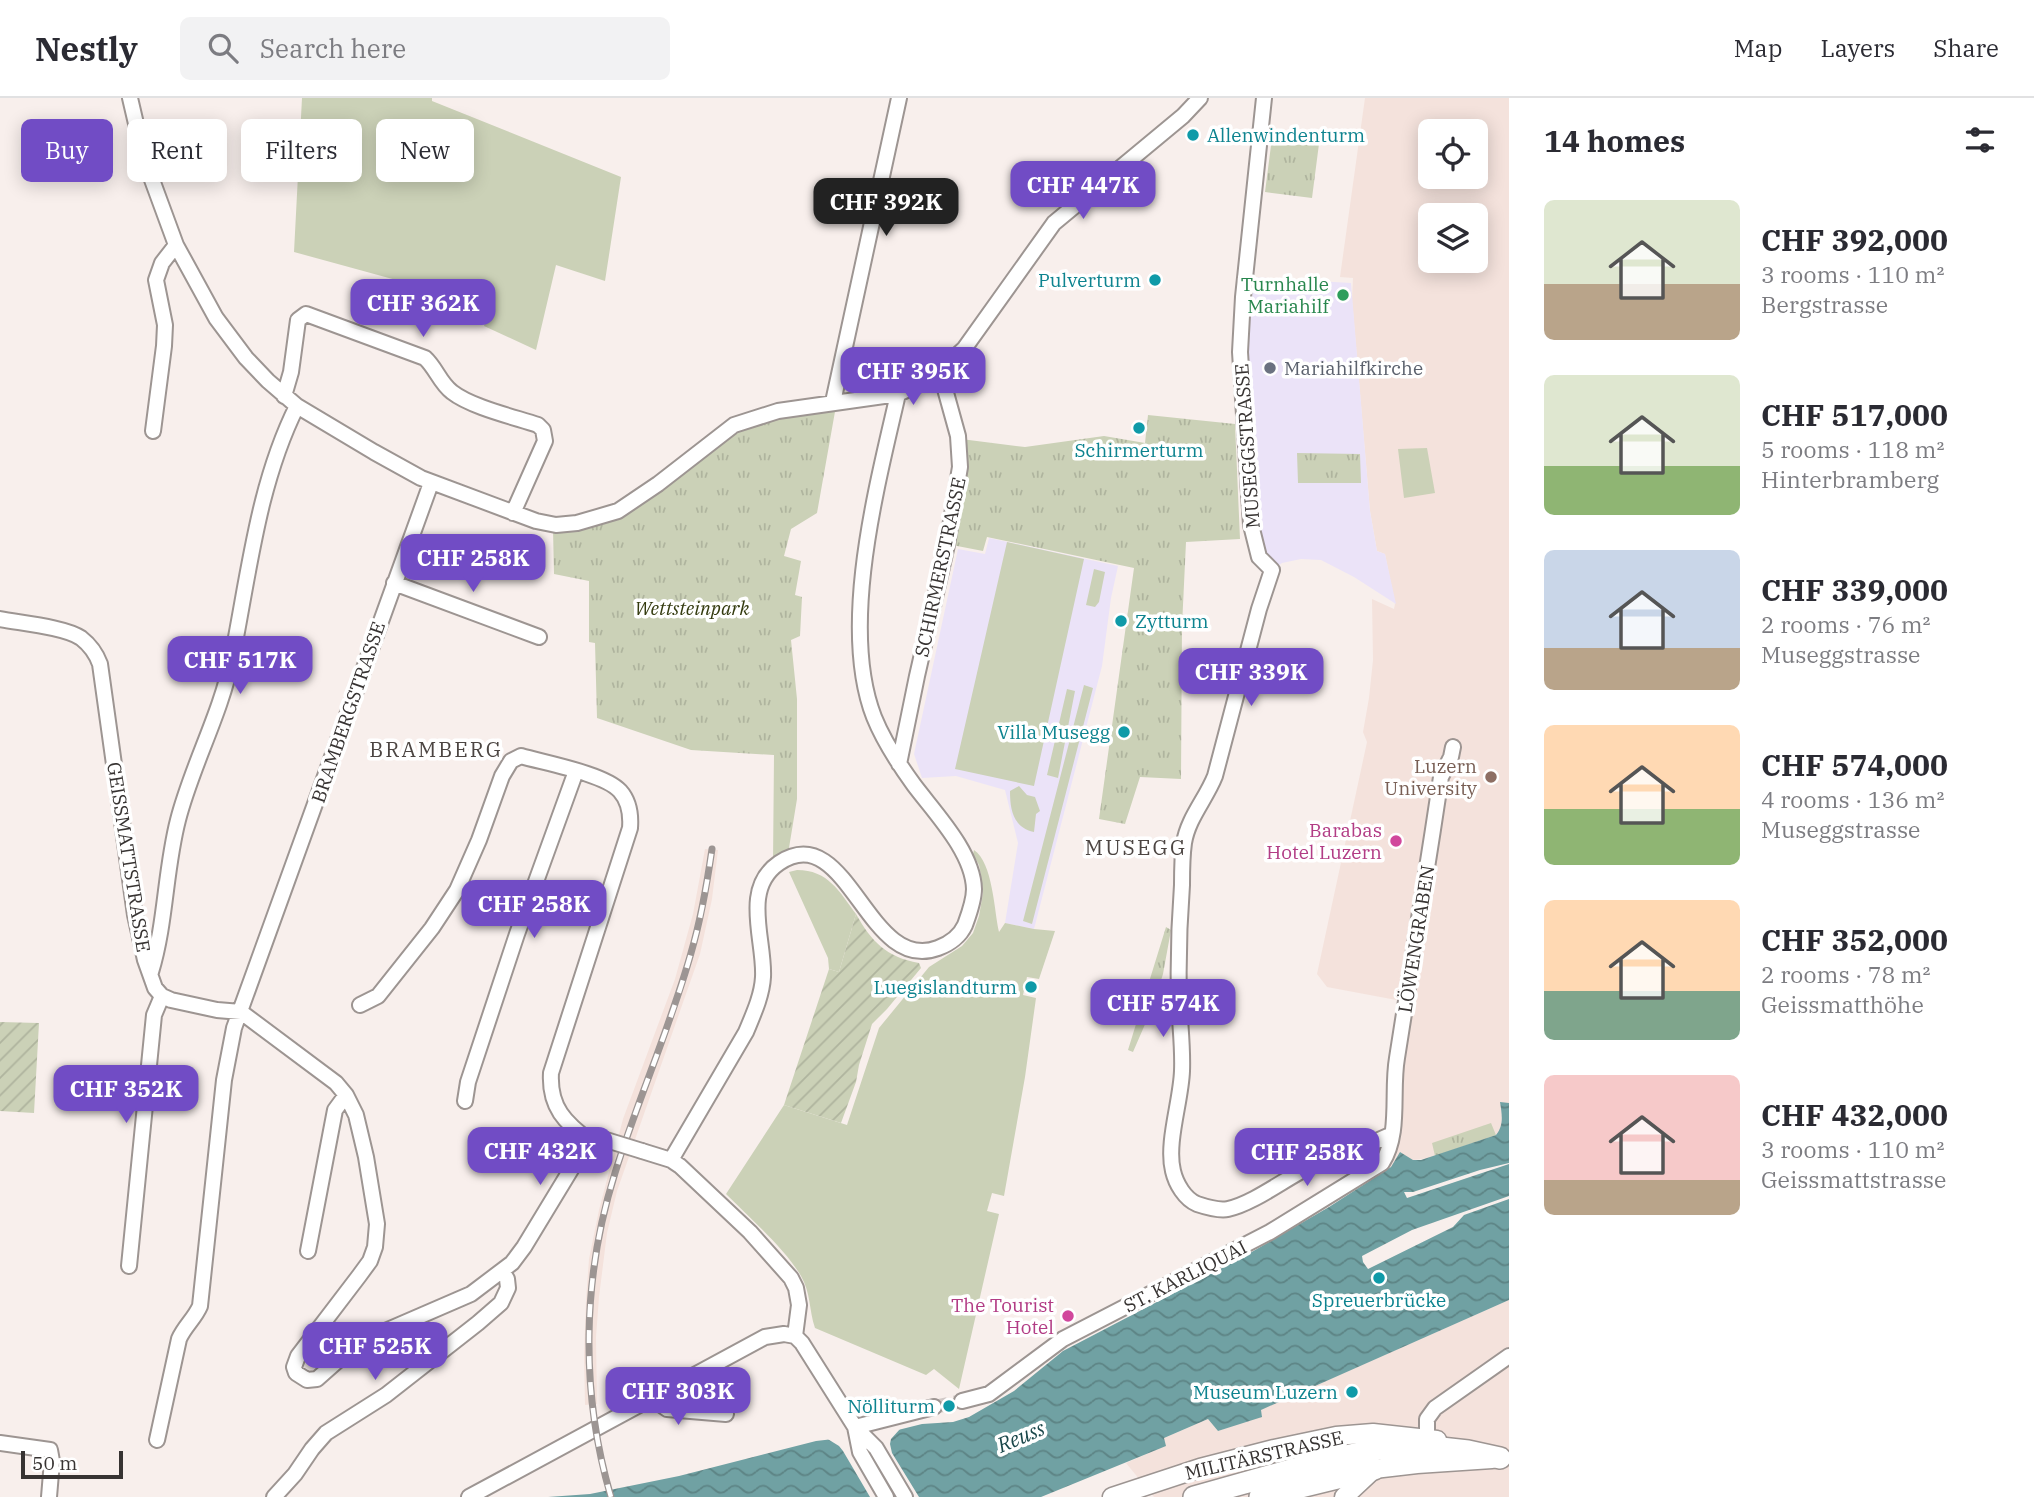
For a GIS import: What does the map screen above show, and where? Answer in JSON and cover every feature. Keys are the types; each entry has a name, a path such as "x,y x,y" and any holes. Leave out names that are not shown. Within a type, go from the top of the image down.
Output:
{"highway":[{"path":"1194,1497 1364,1452 1425,1443 1504,1459"},
{"path":"1260,1497 1374,1469"}],"main road":[{"name":"MILITÄRSTRASSE","path":"1112,1497 1200,1468 1326,1438 1373,1433 1425,1443"},
{"path":"1344,1497 1374,1469 1504,1459"}],"street":[{"path":"130,98 145,158 176,245 216,318 246,358 297,406 373,452 431,483 536,521 556,525 578,523 618,511 659,484 734,425 778,411 898,394 924,382 960,354 1054,223 1200,98"},
{"path":"833,402 899,98"},
{"name":"MUSEGGSTRASSE","path":"1264,98 1243,297 1240,352 1251,525 1259,557 1272,570 1259,609 1215,776 1189,824 1184,842 1179,928 1182,1068 1171,1158 1173,1172 1187,1197 1200,1205 1228,1209 1252,1199 1315,1164 1373,1144 1392,1134"},
{"path":"153,431 165,325 156,280 162,263 176,245"},
{"path":"284,396 291,372 298,320 306,314 425,358 450,391 464,400 538,425 543,430 545,441 513,513"},
{"name":"SCHIRMERSTRASSE","path":"899,764 947,545 960,467 958,436 940,371"},
{"path":"671,1160 746,1032 755,1010 762,981 763,956 757,894 770,871 780,862 805,855 832,867 890,939 901,946 927,952 942,947 963,929 972,902 972,875 962,852 887,745 865,688 860,652 863,576 871,520 898,394"},
{"path":"151,972 178,821 232,662 265,494 284,434 297,406"},
{"name":"BRAMBERGSTRASSE","path":"157,1440 179,1339 200,1306 224,1080 234,1028 431,483"},
{"path":"394,583 539,637"},
{"name":"GEISSMATTSTRASSE","path":"0,619 60,630 79,637 95,651 100,664 135,915 145,960 155,988 162,996"},
{"name":"LÖWENGRABEN","path":"1392,1134 1396,1062 1441,778 1453,747"},
{"path":"360,1005 378,996 432,928 457,890 480,840 502,776 511,761 521,757 576,771 607,782 617,789 626,801 630,819 628,835 551,1073 550,1084 555,1107 577,1130 597,1140 671,1160 750,1232 791,1279 796,1289 799,1305 794,1336"},
{"path":"465,1101 468,1082 513,946 576,771"},
{"path":"129,1266 154,1015 162,996 187,1004 241,1012 336,1083 346,1095 356,1115 377,1224 375,1247 370,1261 298,1356 294,1367 296,1373 307,1380 317,1379 352,1348 367,1339 471,1294 502,1271 519,1254 584,1148 597,1140"},
{"path":"308,1251 335,1110 346,1095"},
{"name":"ST. KARLIQUAI","path":"962,1401 989,1394 1063,1339 1270,1232 1371,1170 1382,1163 1390,1151 1392,1134"},
{"path":"274,1497 295,1475 326,1433 386,1395 501,1303 508,1288 502,1271"},
{"path":"470,1497 765,1337 783,1334 794,1336 802,1343 858,1431 876,1448 905,1497"},
{"path":"1425,1443 1427,1419 1435,1408 1509,1356"},
{"path":"655,1397 660,1405 667,1409 726,1414"},
{"path":"858,1431 934,1407"},
{"path":"858,1431 860,1452 886,1497"},
{"path":"0,1443 50,1450 52,1461 49,1497"}],"shaded area":[{"path":"1365,98 1509,98 1509,1103 1500,1103 1501,1129 1496,1135 1430,1158 1391,1167 1376,1178 1382,1163 1407,1002 1327,987 1317,974 1367,742 1363,732 1373,660 1372,599 1394,609 1395,604 1385,554 1377,551 1370,511 1352,299 1353,278 1340,277"},
{"path":"1249,277 1351,283 1370,511 1377,551 1385,554 1396,604 1321,560 1301,559 1282,563 1272,570 1259,557 1245,408"},
{"name":"MUSEGG","path":"989,538 1118,566 1102,666 1034,929 1005,923 1018,843 1005,790 956,776 922,778 914,754 958,549 985,554"},
{"path":"705,849 718,850 712,899 700,954 617,1191 607,1233 599,1297 596,1337 597,1404 585,1405 586,1300 589,1259 599,1210 623,1119 675,979 693,914"},
{"path":"1509,1300 1509,1497 1154,1497 1126,1463 1165,1446 1164,1438 1208,1419 1218,1431 1262,1416 1260,1410"}],"green space":[{"path":"302,98 432,98 432,101 621,177 605,281 556,265 536,350 484,326 491,306 294,252 298,182 362,182 362,119 301,119"},
{"path":"1273,130 1320,136 1312,198 1265,192"},
{"name":"Wettsteinpark","path":"836,406 817,513 791,529 784,556 801,561 795,595 802,597 800,636 791,640 797,699 797,799 788,854 773,863 774,755 691,750 597,718 595,643 589,642 589,581 554,574 553,529 581,527 745,426"},
{"path":"1148,415 1235,424 1240,539 1186,542 1182,626 1181,779 1140,777 1125,824 1099,819 1134,568 987,537 983,551 952,545 961,439 1025,447 1104,436 1145,443"},
{"path":"1427,448 1435,493 1404,498 1398,449"},
{"path":"1297,453 1360,454 1361,483 1298,483"},
{"path":"1007,542 1084,559 1034,786 955,769"},
{"path":"1094,569 1105,572 1099,602 1095,607 1086,605"},
{"path":"1084,685 1093,688 1032,924 1023,921"},
{"path":"1067,689 1075,691 1058,778 1047,775"},
{"path":"1019,786 1027,795 1035,797 1040,811 1036,814 1034,832 1021,826 1012,811 1010,791"},
{"path":"974,850 980,856 989,876 999,932 1005,923 1055,931 1039,979 1027,977 1023,995 1036,998 1025,1077 1004,1196 992,1193 987,1211 999,1214 959,1389 934,1369 926,1375 815,1328 807,1289 801,1276 786,1255 726,1194 784,1105 847,1125 879,1028 929,967 962,946 973,933 983,893"},
{"path":"797,870 817,874 832,883 856,914 839,972 829,969 828,958 789,872"},
{"path":"856,914 881,947 897,957 919,963 921,968 872,1024 841,1123 784,1105 829,969 839,972"},
{"path":"1166,927 1171,930 1163,974 1153,1006 1133,1052 1128,1050"},
{"path":"0,1022 39,1023 34,1113 0,1111"},
{"path":"1491,1123 1496,1135 1435,1156 1432,1143"}],"water":[{"name":"Reuss","path":"1500,1102 1509,1103 1509,1163 1413,1192 1404,1192 1407,1198 1509,1164 1509,1196 1412,1230 1362,1256 1368,1269 1453,1227 1464,1215 1509,1199 1509,1300 1261,1410 1262,1417 1218,1431 1208,1419 1164,1438 1166,1446 1041,1497 548,1497 590,1494 679,1476 816,1441 886,1433 969,1417 1014,1391 1063,1351 1243,1257 1329,1207 1391,1167 1400,1152 1413,1160 1421,1160 1496,1135 1502,1116"}],"pier":[{"path":"900,1429 891,1439 892,1453 919,1497 870,1497 843,1451 826,1438 837,1435"}],"tunnel":[{"path":"934,1407 962,1401"}],"railway":[{"path":"611,1497 594,1417 590,1376 589,1335 596,1253 615,1173 674,1009 691,953 712,849"}],"place":[{"name":"Allenwindenturm","path":"1193,135"},
{"name":"Pulverturm","path":"1155,280"},
{"name":"Turnhalle Mariahilf","path":"1343,295"},
{"name":"Mariahilfkirche","path":"1270,368"},
{"name":"Schirmerturm","path":"1139,428"},
{"name":"Zytturm","path":"1121,621"},
{"name":"Villa Musegg","path":"1124,732"},
{"name":"Luzern University","path":"1491,777"},
{"name":"Barabas Hotel Luzern","path":"1396,841"},
{"name":"Luegislandturm","path":"1031,987"},
{"name":"Spreuerbrücke","path":"1379,1278"},
{"name":"The Tourist Hotel","path":"1068,1316"},
{"name":"Museum Luzern","path":"1352,1392"},
{"name":"Nölliturm","path":"949,1406"}],"district":[{"name":"BRAMBERG","path":"436,750"},
{"name":"MUSEGG","path":"1136,848"}]}
